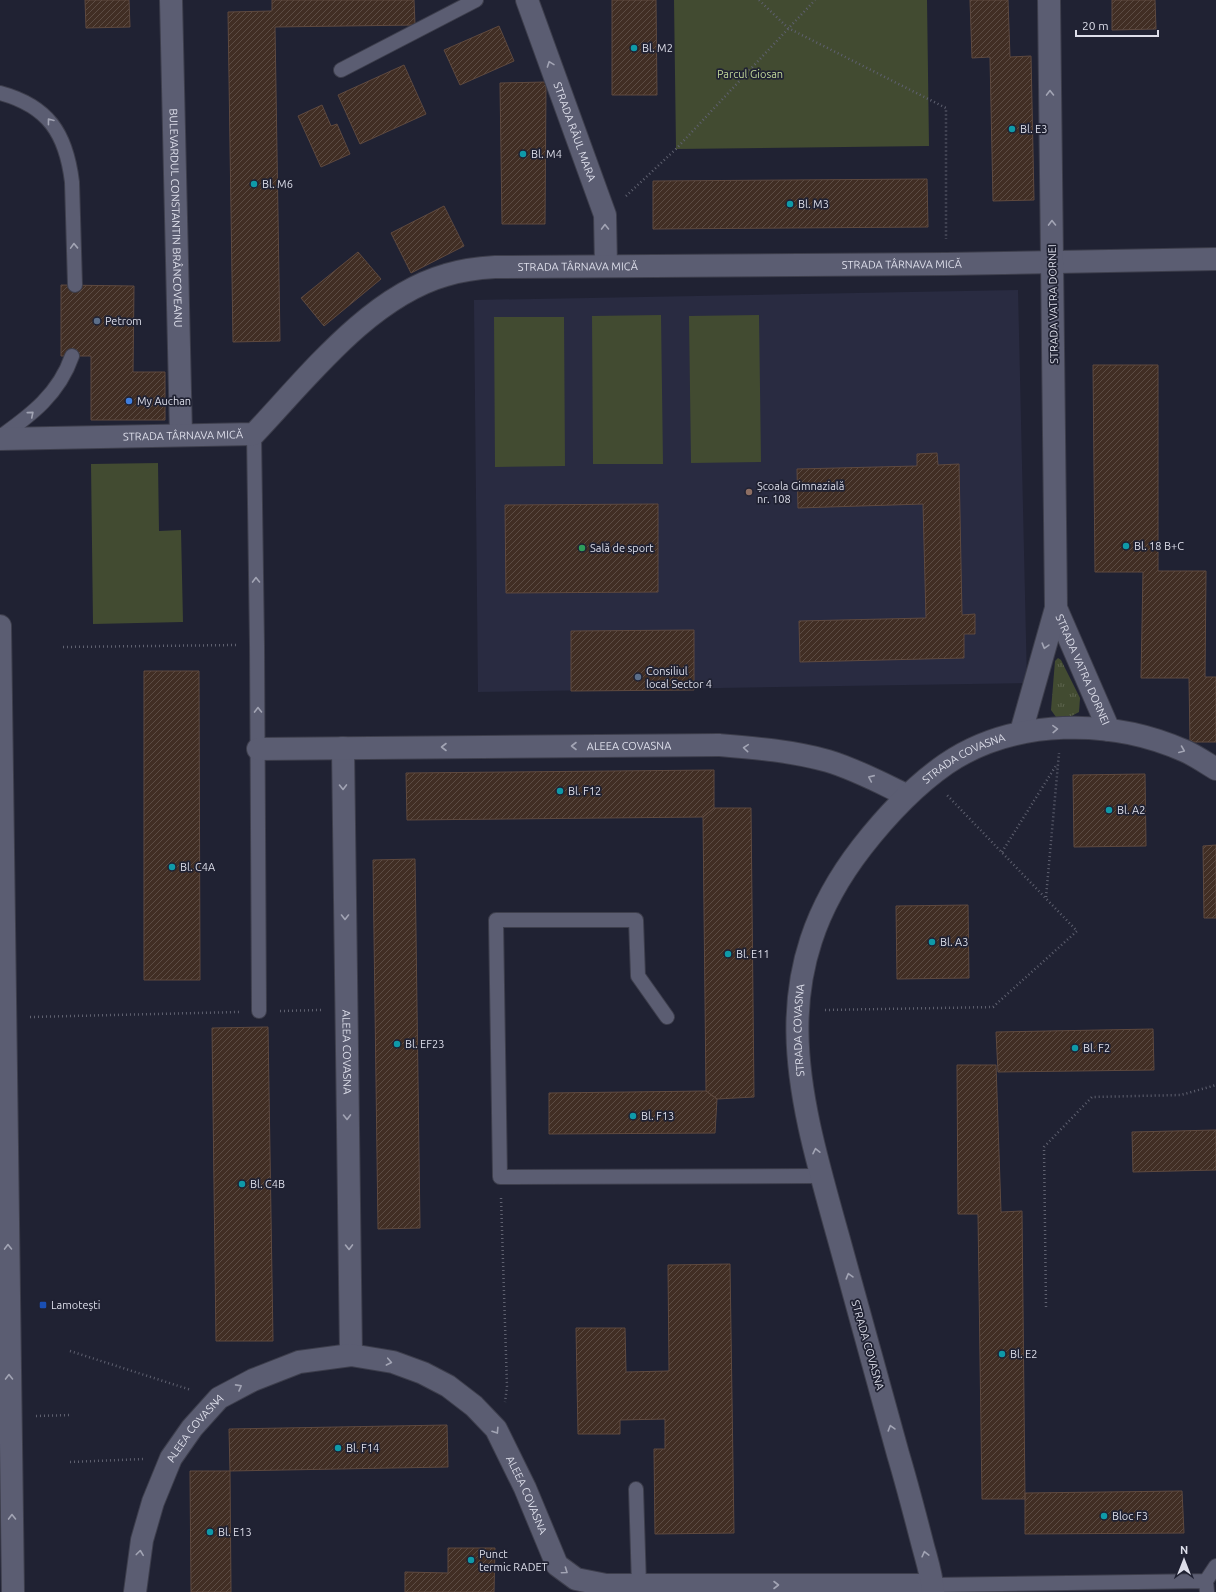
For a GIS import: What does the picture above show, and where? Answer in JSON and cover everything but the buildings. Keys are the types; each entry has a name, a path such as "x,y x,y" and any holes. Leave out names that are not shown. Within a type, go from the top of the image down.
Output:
{"street":[{"name":"BULEVARDUL CONSTANTIN BRÂNCOVEANU","path":"171,0 181,435"},
{"name":"STRADA RÂUL MARA","path":"527,0 605,215 606,266"},
{"name":"STRADA VATRA DORNEI","path":"1021,732 1056,608 1049,0"},
{"name":"STRADA TÂRNAVA MICĂ","path":"0,438 254,434 334,350 385,304 416,287 446,275 471,269 606,266 946,264 1216,259"},
{"name":"STRADA VATRA DORNEI","path":"1056,608 1109,730"},
{"path":"0,626 13,1592"},
{"name":"STRADA COVASNA","path":"933,1588 914,1510 821,1176 799,1065 796,1035 796,1010 802,971 809,943 827,898 857,853 879,824 906,795 929,776 952,760 978,746 1021,732 1061,728 1109,730 1146,738 1185,751 1216,769"},
{"name":"ALEEA COVASNA","path":"258,749 719,745 762,749 828,761 906,795"},
{"name":"ALEEA COVASNA","path":"343,748 345,1009 351,1355"},
{"name":"ALEEA COVASNA","path":"136,1592 142,1540 153,1502 171,1458 192,1428 218,1398 253,1380 298,1362 351,1355 393,1362 423,1372 453,1390 474,1406 496,1429 525,1488 557,1565 576,1579 606,1585 933,1588"}],"lane":[{"path":"341,70 476,0"},
{"path":"0,93 13,96 33,106 47,116 55,127 64,146 70,165 72,182 76,285"},
{"path":"0,438 27,418 52,395 68,370 72,356"},
{"path":"254,434 258,749 259,1011"},
{"path":"667,1017 638,976 636,920 496,920 500,1177 821,1176"},
{"path":"636,1489 639,1585"},
{"path":"933,1588 1207,1587 1216,1566"}],"path":[{"path":"759,0 788,28 946,108 946,264"},
{"path":"605,215 676,149 815,0"},
{"path":"63,648 257,645"},
{"path":"1046,898 1061,728"},
{"path":"1002,852 1058,763"},
{"path":"796,1010 993,1007 1078,931 929,776"},
{"path":"6,1018 345,1009"},
{"path":"1046,1307 1044,1147 1092,1097 1181,1095 1216,1085"},
{"path":"496,1429 504,1407 507,1387 500,1177"},
{"path":"70,1351 218,1398"},
{"path":"10,1416 70,1415"},
{"path":"70,1462 171,1458"}],"shaded area":[{"name":"Școala Gimnazială nr. 108","path":"1018,290 1027,683 478,692 474,300"}],"green space":[{"name":"Parcul Giosan","path":"674,0 927,0 929,146 676,149"},
{"path":"661,315 663,464 593,464 592,316"},
{"path":"759,315 761,462 691,463 689,316"},
{"path":"494,317 564,317 565,466 495,467"},
{"path":"158,463 159,531 181,530 183,622 93,624 91,464"},
{"path":"1058,658 1061,660 1080,698 1079,712 1068,718 1056,717 1051,710 1055,661"}],"place":[{"name":"Bl. M2","path":"634,48"},
{"name":"Bl. E3","path":"1012,129"},
{"name":"Bl. M4","path":"523,154"},
{"name":"Bl. M6","path":"254,184"},
{"name":"Bl. M3","path":"790,204"},
{"name":"Petrom","path":"97,321"},
{"name":"My Auchan","path":"129,401"},
{"name":"Școala Gimnazială nr. 108","path":"749,492"},
{"name":"Bl. 18 B+C","path":"1126,546"},
{"name":"Sală de sport","path":"582,548"},
{"name":"Consiliul local Sector 4","path":"638,677"},
{"name":"Bl. F12","path":"560,791"},
{"name":"Bl. A2","path":"1109,810"},
{"name":"Bl. C4A","path":"172,867"},
{"name":"Bl. A3","path":"932,942"},
{"name":"Bl. E11","path":"728,954"},
{"name":"Bl. EF23","path":"397,1044"},
{"name":"Bl. F2","path":"1075,1048"},
{"name":"Bl. F13","path":"633,1116"},
{"name":"Bl. C4B","path":"242,1184"},
{"name":"Lamotești","path":"43,1305"},
{"name":"Bl. E2","path":"1002,1354"},
{"name":"Bl. F14","path":"338,1448"},
{"name":"Bloc F3","path":"1104,1516"},
{"name":"Bl. E13","path":"210,1532"},
{"name":"Punct termic RADET","path":"471,1560"}]}
